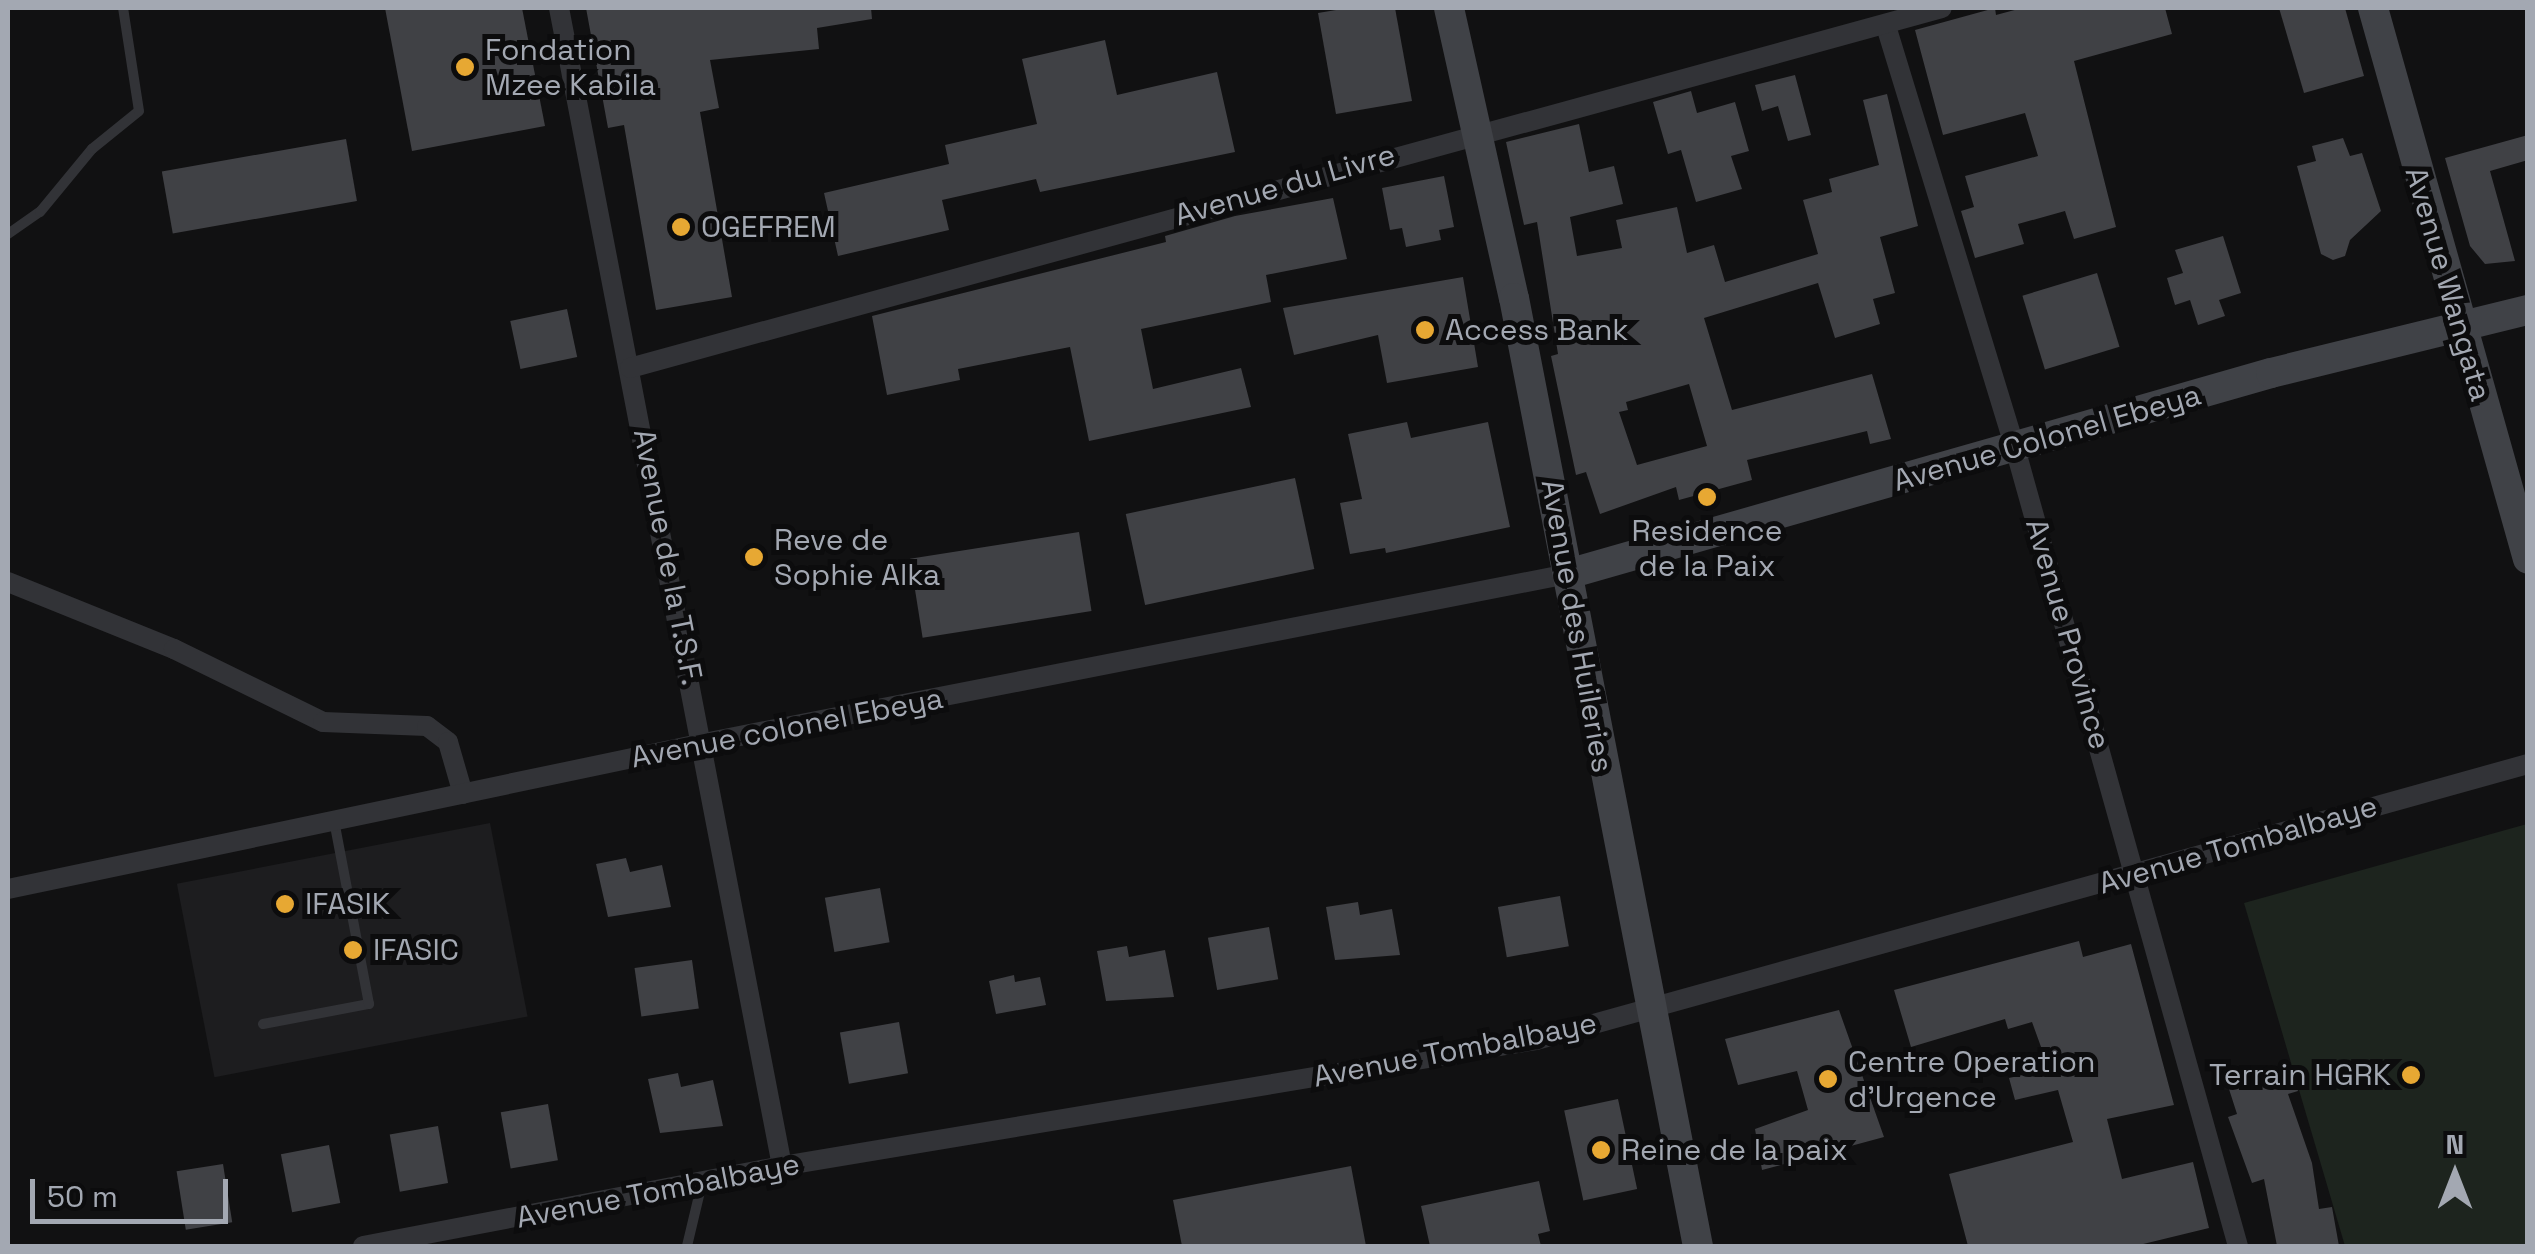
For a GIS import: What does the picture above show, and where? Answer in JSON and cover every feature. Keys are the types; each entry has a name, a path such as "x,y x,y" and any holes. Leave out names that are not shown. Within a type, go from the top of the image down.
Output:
{"street":[{"name":"Avenue de la T.S.F.","path":"559,8 704,743 782,1166"},
{"name":"Avenue des Huileries","path":"1448,8 1568,574 1698,1246"},
{"name":"Avenue du Livre","path":"630,368 1477,132 1942,8"},
{"name":"Avenue Wangata","path":"2373,8 2459,329 2528,559"},
{"name":"Avenue Province","path":"1886,26 2015,448 2238,1246"},
{"name":"Avenue Colonel Ebeya","path":"1568,574 2271,373 2528,310"},
{"name":"Avenue colonel Ebeya","path":"8,889 704,743 1568,574"},
{"path":"8,582 174,649 323,722 427,726 448,742 464,794"},
{"name":"Avenue Tombalbaye","path":"362,1246 393,1244 782,1166 1536,1040 2528,764"}],"lane":[{"path":"8,234 40,212 92,149 139,112 122,8"},
{"path":"263,1024 368,1004 334,821"},
{"path":"686,1246 702,1182"}],"shaded area":[{"name":"IFASIC","path":"490,823 528,1016 214,1077 177,884"},
{"name":"Terrain HGRK","path":"2527,824 2527,1246 2345,1246 2244,903"}],"building":[{"name":"Fondation Mzee Kabila","path":"385,8 522,8 545,126 412,151"},
{"path":"586,8 871,8 872,19 817,28 819,49 710,60 719,108 700,112 732,297 656,310 624,125 608,128"},
{"path":"1348,8 1395,8 1412,101 1336,114 1318,13"},
{"path":"1995,8 1996,15 2022,8 2165,8 2172,34 2074,61 2116,227 2074,239 2065,211 2018,224 2024,244 1975,258 1961,211 1974,207 1965,176 2038,156 2025,113 1943,135 1915,30"},
{"path":"2279,8 2345,8 2364,76 2304,93"},
{"path":"1105,40 1117,95 1217,72 1235,152 1040,192 1036,179 942,200 949,230 838,256 824,193 949,164 945,145 1037,124 1022,59"},
{"path":"1795,75 1811,135 1788,141 1778,106 1762,111 1755,85"},
{"path":"1691,91 1697,113 1735,102 1749,151 1731,156 1742,189 1696,202 1681,150 1668,154 1653,102"},
{"path":"1887,94 1918,226 1880,237 1895,293 1873,299 1880,324 1835,338 1818,283 1704,318 1732,410 1872,374 1891,439 1870,444 1867,431 1747,460 1752,480 1679,500 1676,487 1600,514 1586,472 1576,475 1551,356 1558,354 1537,222 1524,225 1506,142 1579,124 1589,172 1614,166 1623,204 1570,217 1577,256 1622,248 1616,220 1677,207 1687,253 1714,245 1725,282 1818,254 1803,200 1832,192 1829,179 1879,165 1863,100","holes":["1689,384 1707,446 1637,465 1619,412 1628,410 1626,402"]},
{"path":"2528,135 2528,160 2490,171 2515,261 2485,264 2470,246 2445,158"},
{"path":"2343,138 2350,156 2362,153 2381,211 2350,240 2345,256 2333,260 2321,254 2297,166 2316,161 2312,146"},
{"path":"346,139 357,201 173,234 162,171"},
{"path":"1444,176 1454,227 1439,230 1441,240 1406,247 1402,228 1390,230 1382,188"},
{"path":"1333,198 1347,259 1266,275 1271,302 1141,329 1153,389 1241,368 1251,407 1089,441 1070,347 958,369 960,380 887,395 872,316 1166,242 1165,236 1235,216"},
{"path":"2223,236 2241,293 2219,300 2225,316 2198,325 2190,300 2175,305 2167,278 2183,273 2175,250"},
{"path":"2097,273 2120,347 2045,369 2022,296"},
{"name":"Access Bank","path":"1463,277 1478,367 1387,383 1378,335 1294,355 1283,308"},
{"path":"567,309 577,357 520,369 510,321"},
{"path":"1407,422 1411,438 1488,422 1510,527 1386,553 1385,548 1350,554 1340,503 1362,499 1348,434"},
{"path":"1295,478 1314,569 1145,605 1126,514"},
{"path":"1079,532 1092,611 923,638 910,559"},
{"path":"626,858 630,872 662,865 671,907 608,917 596,864"},
{"path":"880,888 890,942 834,952 825,898"},
{"path":"1560,896 1569,946 1507,957 1498,907"},
{"path":"1358,902 1360,915 1392,909 1400,955 1335,960 1326,907"},
{"path":"1269,927 1278,979 1217,990 1208,938"},
{"path":"2079,941 2083,957 2131,944 2174,1105 2107,1119 2122,1179 2193,1162 2209,1228 2135,1246 1968,1246 1949,1174 2073,1142 2058,1090 2015,1100 2009,1078 2049,1069 2032,1022 2008,1029 2005,1019 1911,1047 1894,990"},
{"path":"1127,946 1129,957 1165,950 1174,997 1106,1001 1097,951"},
{"path":"692,960 699,1009 641,1017 635,968"},
{"path":"1014,975 1015,982 1040,977 1046,1005 996,1014 989,981"},
{"path":"1839,1010 1884,1137 1762,1170 1755,1129 1808,1110 1797,1071 1738,1085 1725,1039"},
{"path":"899,1022 908,1073 849,1084 840,1032"},
{"path":"2290,1067 2298,1091 2288,1094 2312,1163 2319,1209 2332,1207 2339,1246 2277,1246 2264,1179 2252,1183 2228,1117 2237,1114 2228,1086"},
{"path":"678,1073 681,1087 713,1080 723,1126 660,1133 648,1079"},
{"name":"Reine de la paix","path":"1618,1099 1637,1189 1583,1200 1564,1110"},
{"path":"548,1104 558,1160 511,1168 501,1112"},
{"path":"438,1126 448,1183 400,1192 390,1135"},
{"path":"329,1145 340,1203 292,1212 281,1154"},
{"path":"223,1164 232,1222 186,1230 177,1171"},
{"path":"1351,1166 1366,1246 1182,1246 1173,1200"},
{"path":"1539,1181 1550,1231 1538,1234 1541,1246 1430,1246 1421,1206"}],"place":[{"name":"Fondation Mzee Kabila","path":"465,67"},
{"name":"OGEFREM","path":"681,227"},
{"name":"Access Bank","path":"1425,330"},
{"name":"Residence de la Paix","path":"1707,497"},
{"name":"Reve de Sophie Alka","path":"754,557"},
{"name":"IFASIK","path":"285,904"},
{"name":"IFASIC","path":"353,950"},
{"name":"Terrain HGRK","path":"2411,1075"},
{"name":"Centre Operation d'Urgence","path":"1828,1079"},
{"name":"Reine de la paix","path":"1601,1150"}]}
